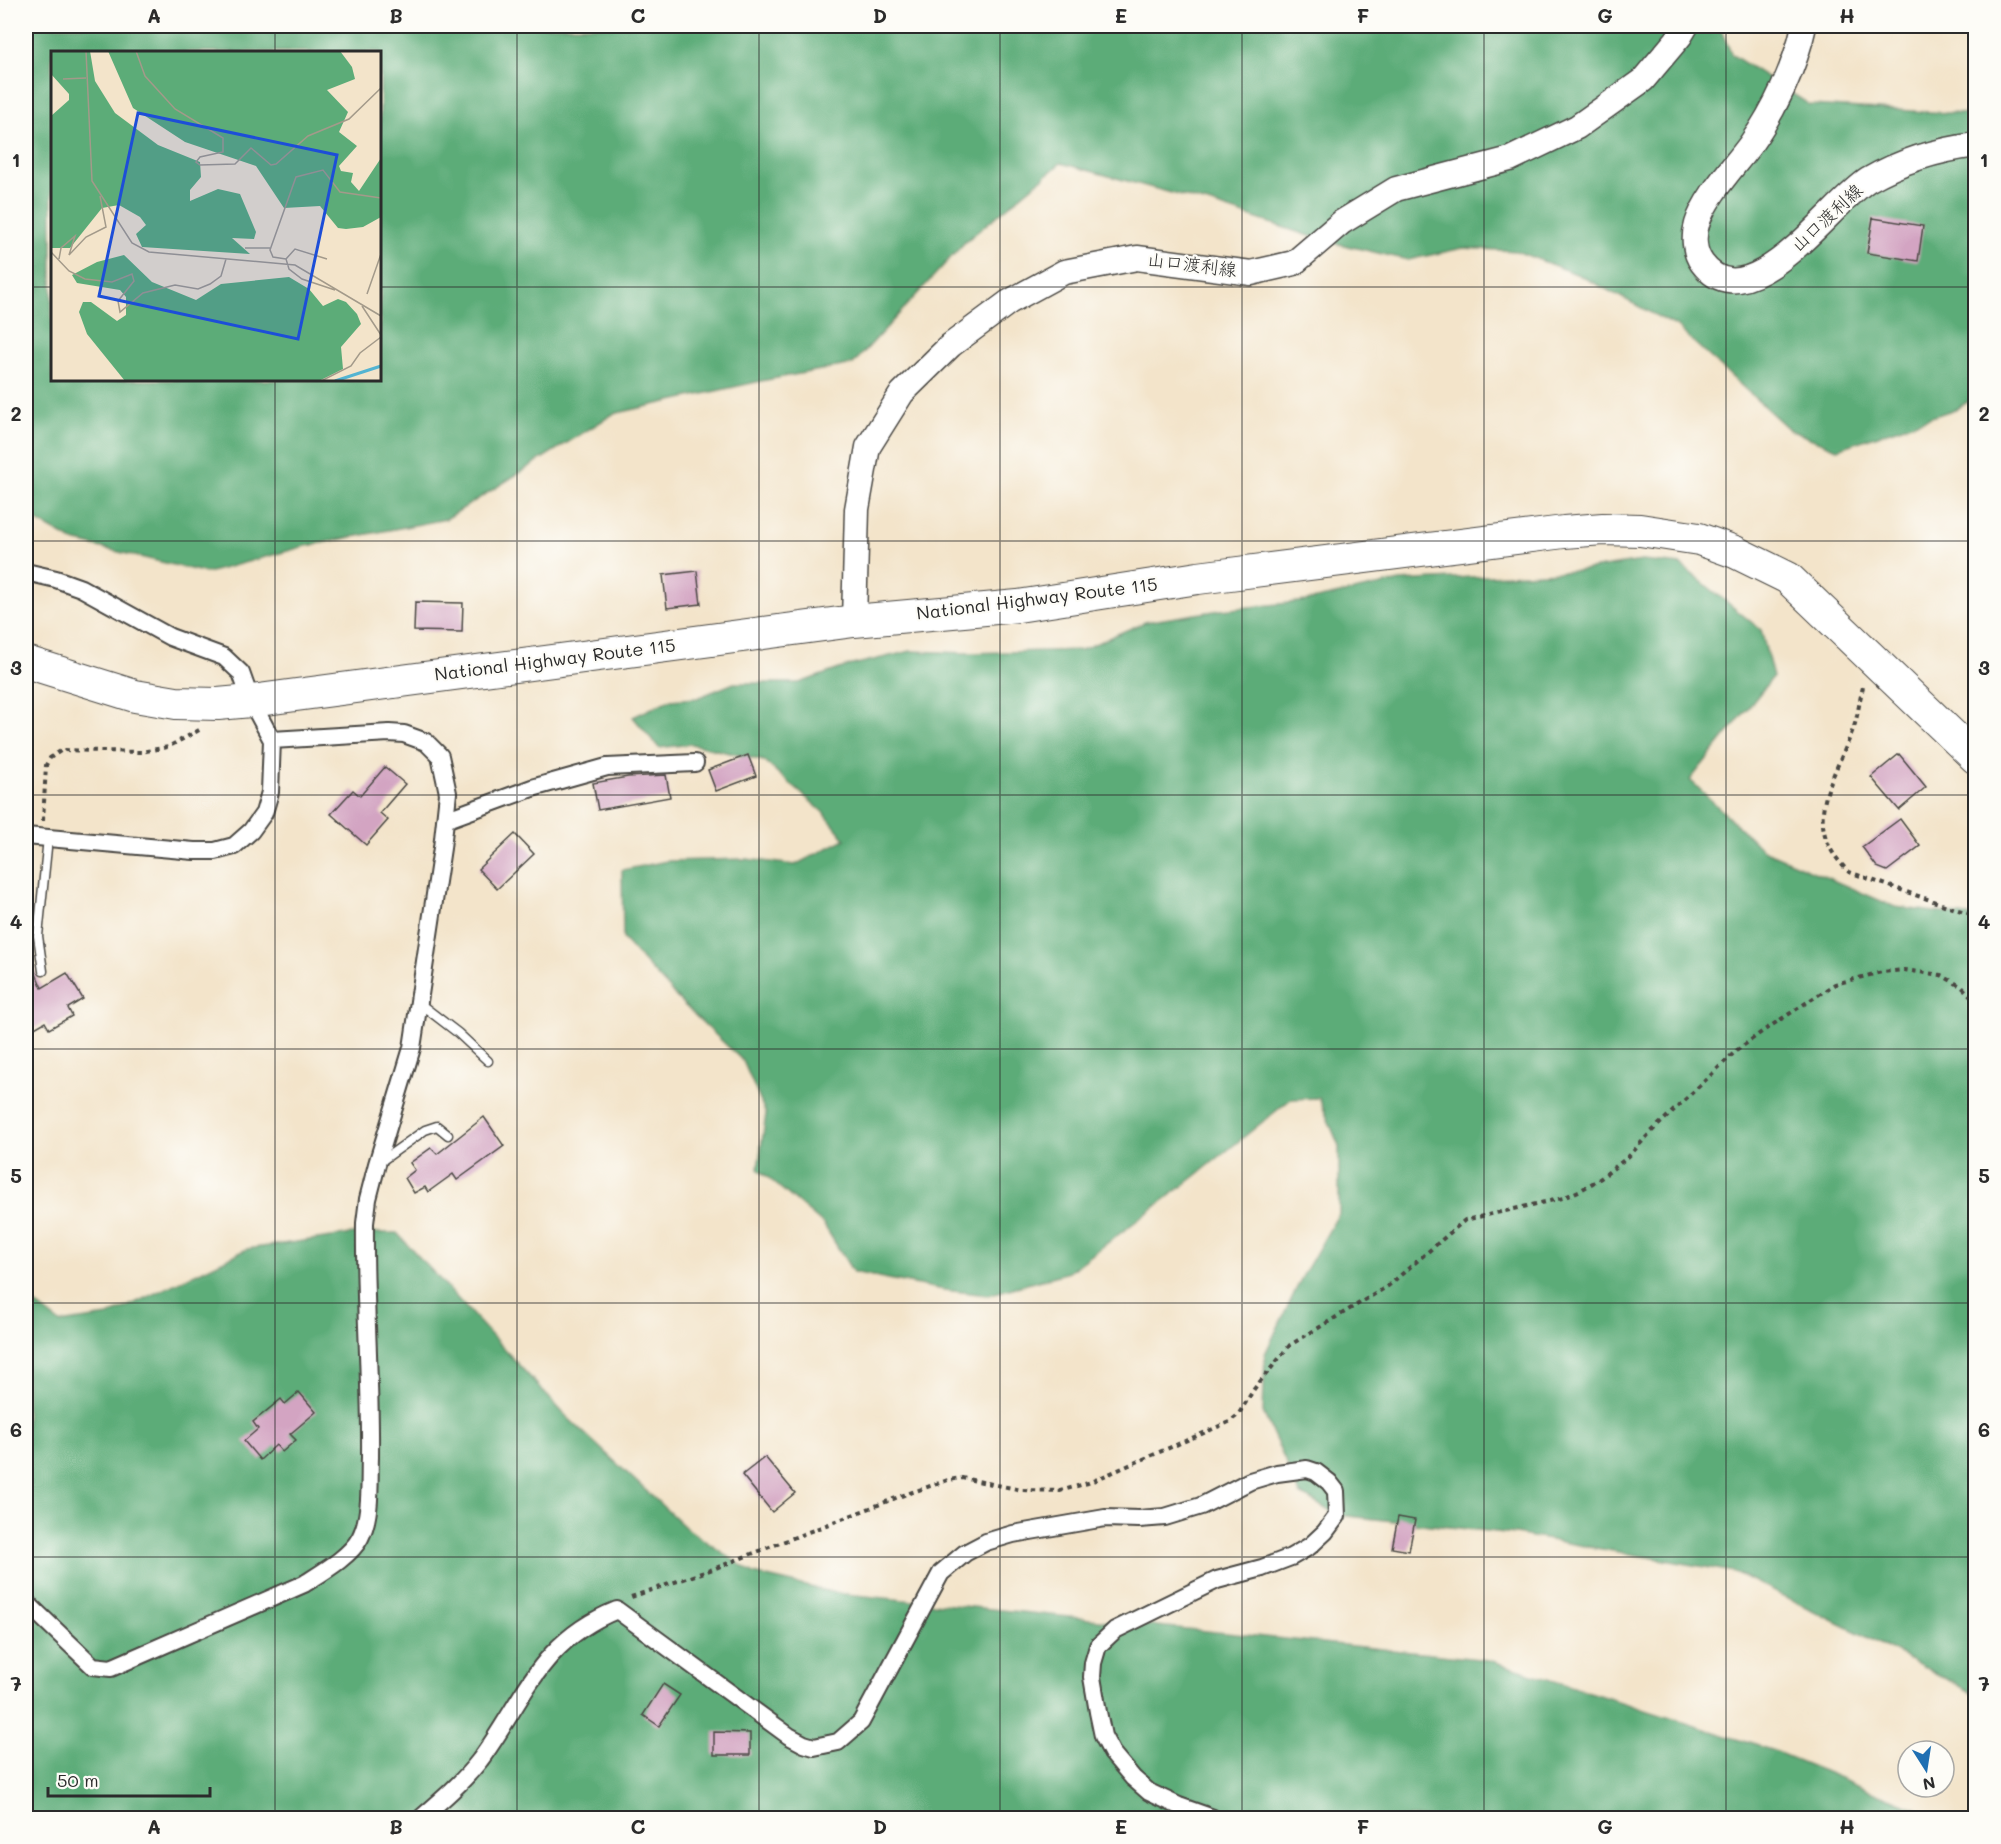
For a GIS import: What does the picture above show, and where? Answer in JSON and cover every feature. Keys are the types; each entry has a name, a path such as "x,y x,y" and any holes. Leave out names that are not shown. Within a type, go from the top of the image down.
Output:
{"highway":[{"name":"National Highway Route 115","path":"26,662 135,696 176,703 218,704 854,621 1018,606 1198,578 1564,532 1640,530 1699,539 1735,552 1788,578 1976,758"}],"main road":[{"name":"山口渡利線","path":"854,621 857,509 868,447 902,393 951,345 1009,302 1064,272 1137,258 1251,273 1294,263 1342,222 1396,189 1510,159 1577,127 1643,80 1686,26"},
{"name":"山口渡利線","path":"1804,26 1789,74 1771,110 1752,142 1704,206 1696,225 1694,247 1701,262 1710,272 1725,280 1738,281 1769,267 1798,248 1846,197 1866,182 1897,164 1976,145"}],"street":[{"path":"26,572 81,588 170,637 224,657 241,673 251,701 272,740 270,792 264,813 251,831 234,846 215,851 194,851 38,837"},
{"path":"26,1602 93,1666 111,1668 304,1584 329,1568 360,1538 370,1494 365,1223 368,1199 377,1164 412,1048 448,793 440,756 426,742 404,734 272,740"},
{"path":"445,820 532,788 607,767 695,763"},
{"path":"421,1818 459,1784 479,1761 545,1660 569,1637 597,1618 616,1610 789,1736 814,1747 838,1742 861,1722 941,1573 965,1553 986,1542 1013,1534 1105,1518 1165,1517 1201,1506 1250,1481 1277,1473 1307,1469 1316,1472 1336,1491 1337,1516 1310,1546 1291,1557 1262,1568 1217,1580 1115,1630 1098,1646 1092,1677 1103,1736 1112,1753 1133,1778 1149,1792 1179,1806 1214,1818"}],"lane":[{"path":"38,837 38,936 43,971"},
{"path":"418,1002 458,1033 488,1061"},
{"path":"377,1164 425,1130 437,1126 448,1135"}],"path":[{"path":"1871,657 1853,729 1827,791 1821,827 1828,846 1836,860 1849,872 1976,916"},
{"path":"38,837 46,765 50,758 62,750 141,752 168,747 213,721 218,704"},
{"path":"616,1610 622,1600 713,1569 948,1480 962,1478 1022,1490 1060,1491 1088,1483 1229,1422 1239,1415 1254,1389 1290,1345 1388,1286 1465,1220 1563,1198 1601,1178 1629,1156 1736,1051 1835,984 1882,972 1904,970 1941,975 1962,987 1976,1001"}],"green space":[{"path":"26,26 1719,26 1732,55 1810,105 1975,113 1975,397 1958,408 1837,449 1790,430 1676,326 1579,275 1516,251 1463,248 1408,260 1322,240 1208,203 1061,163 965,242 853,364 761,381 613,414 446,519 306,546 207,573 73,541 26,515"},
{"path":"1642,561 1681,565 1761,630 1773,677 1690,780 1763,850 1895,907 1975,917 1975,1694 1863,1635 1734,1572 1515,1534 1338,1515 1300,1494 1263,1412 1265,1354 1301,1279 1339,1213 1339,1146 1319,1098 1291,1099 1193,1178 1069,1272 988,1295 944,1290 853,1272 824,1225 758,1169 766,1114 743,1061 679,1000 623,939 622,870 667,861 746,859 795,865 845,839 824,813 764,761 691,744 659,748 633,717 669,700 697,698 734,683 799,683 848,666 911,651 967,653 1081,650 1145,622 1221,610 1307,601 1400,581 1577,571"},
{"path":"360,1233 397,1233 566,1416 685,1527 754,1574 836,1593 1489,1660 1774,1751 1939,1818 26,1818 26,1297 60,1323 108,1316 247,1249"}],"building":[{"path":"1873,218 1923,226 1918,261 1867,253"},
{"path":"697,571 701,604 667,608 663,575"},
{"path":"415,602 463,603 462,632 414,631"},
{"path":"1899,754 1926,787 1899,810 1871,777"},
{"path":"748,755 756,776 716,791 708,770"},
{"path":"385,767 405,784 380,813 388,820 366,845 331,814 353,790 360,796"},
{"path":"666,775 670,797 598,810 593,783 628,777"},
{"path":"1900,819 1920,846 1887,871 1877,867 1862,847"},
{"path":"515,834 534,854 497,889 478,869"},
{"path":"26,950 42,988 67,973 83,999 68,1008 72,1016 49,1029 45,1022 26,1033"},
{"path":"484,1117 504,1146 457,1180 453,1174 428,1192 425,1187 414,1193 405,1178 415,1170 410,1163 431,1148 437,1154"},
{"path":"299,1392 316,1412 290,1434 296,1440 282,1452 276,1445 260,1460 244,1441 258,1429 253,1422 281,1399 285,1404"},
{"path":"765,1457 795,1493 772,1512 742,1475"},
{"path":"1398,1517 1415,1520 1409,1551 1392,1548"},
{"path":"663,1684 680,1695 659,1726 643,1715"},
{"path":"714,1732 750,1733 750,1755 714,1755"}]}
